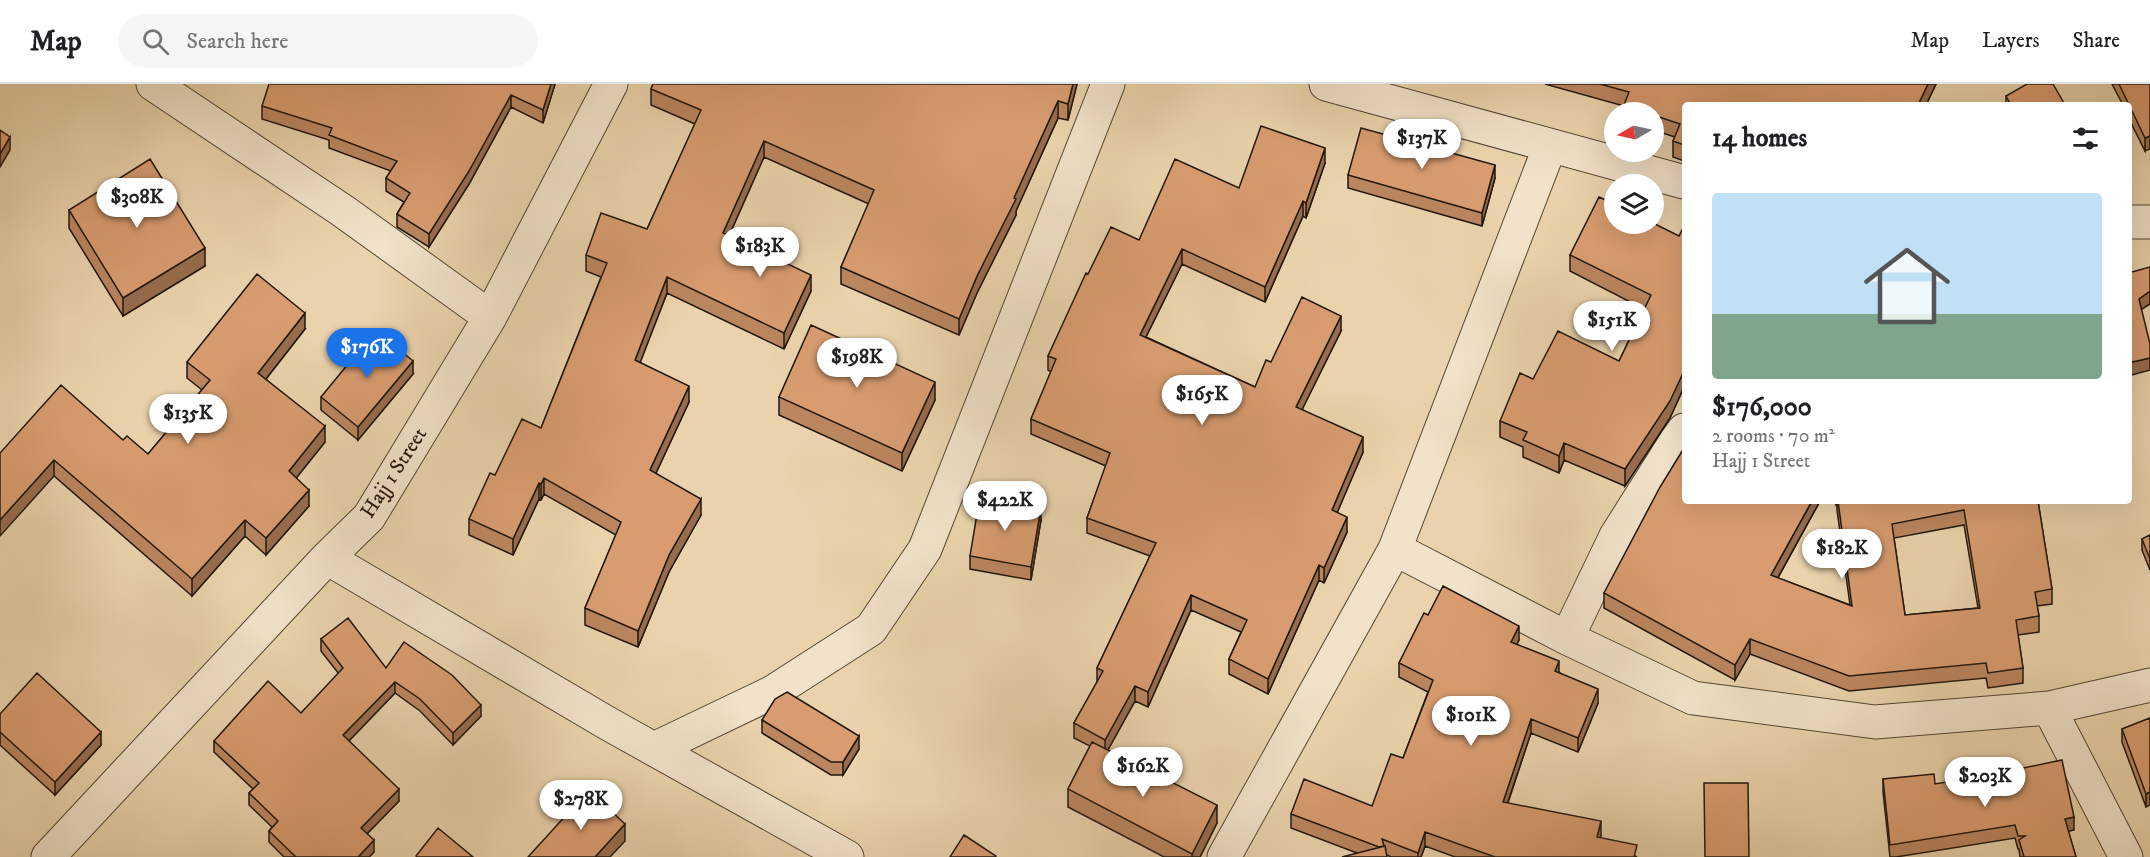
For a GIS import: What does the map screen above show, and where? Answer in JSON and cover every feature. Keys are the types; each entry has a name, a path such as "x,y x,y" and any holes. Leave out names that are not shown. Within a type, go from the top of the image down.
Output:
{"street":[{"path":"153,84 343,211 490,317"},
{"name":"Hajj 1 Street","path":"48,857 327,558 369,517 490,317 611,84"},
{"path":"654,749 773,692 871,629 925,549 1107,84"},
{"path":"1326,84 1682,181"},
{"path":"1224,857 1395,549 1550,146"},
{"path":"2132,222 2150,222"},
{"path":"1567,638 1616,536 1682,433"},
{"path":"1395,549 1567,638 1693,698 1875,722 2049,708 2150,686"},
{"path":"327,558 654,749 847,857"},
{"path":"2049,708 2126,857"}],"building":[{"path":"269,84 551,84 543,110 511,95 469,171 429,234 397,214 410,193 386,178 397,161 329,135 332,128 262,106"},
{"path":"653,84 1073,84 1068,104 1058,101 1014,198 1016,199 977,276 959,319 841,267 874,190 764,141 723,233 811,275 784,333 667,277 635,360 689,386 650,470 701,499 669,555 638,631 585,608 621,522 544,478 541,484 539,483 513,539 469,519 490,473 495,475 522,419 541,428 607,263 586,255 601,213 647,229 701,110 651,89"},
{"path":"1600,84 1928,84 1919,102 1682,102 1682,144 1673,141 1680,124 1664,119 1664,102 1625,102 1629,92"},
{"path":"2027,84 2053,84 2063,102 2009,102 2006,96"},
{"path":"2119,84 2150,84 2150,136 2145,138 2132,111 2132,102 2128,102"},
{"path":"1261,126 1325,148 1306,203 1303,201 1265,287 1182,249 1140,335 1255,387 1266,360 1271,362 1302,297 1341,316 1296,407 1363,437 1332,510 1347,517 1324,568 1319,565 1268,679 1229,659 1247,620 1191,595 1148,692 1135,686 1105,740 1074,723 1103,671 1097,668 1156,543 1087,518 1110,453 1031,419 1056,359 1048,356 1086,273 1088,274 1111,227 1139,240 1175,159 1239,188"},
{"path":"1361,128 1495,165 1482,213 1348,175"},
{"path":"0,130 10,137 0,154"},
{"path":"150,159 205,248 123,298 69,210"},
{"path":"1599,197 1604,199 1604,234 1664,234 1664,228 1679,236 1682,230 1682,375 1670,401 1625,469 1564,443 1559,456 1523,440 1527,432 1500,421 1520,373 1533,379 1558,331 1619,361 1651,295 1570,255"},
{"path":"2150,267 2150,291 2139,299 2150,344 2150,358 2132,362 2132,272"},
{"path":"257,274 305,313 258,373 325,426 289,471 309,490 266,538 245,520 192,579 54,460 0,520 0,453 61,385 123,440 127,436 148,454 210,380 187,362"},
{"path":"811,325 935,382 902,453 779,397"},
{"path":"376,330 413,361 358,427 321,397"},
{"path":"1682,451 1682,504 1810,504 1771,575 1852,606 1838,504 2038,504 2052,589 2035,592 2039,616 2016,620 2023,668 1988,673 1986,663 1849,676 1750,639 1735,665 1604,593 1660,487","holes":["1964,510 1980,608 1905,615 1892,524"]},
{"path":"980,496 1041,507 1031,567 970,556"},
{"path":"2150,535 2150,559 2142,539"},
{"path":"1443,586 1519,626 1511,642 1559,661 1555,671 1598,689 1578,738 1531,719 1503,802 1601,821 1597,837 1637,845 1634,857 1495,857 1425,832 1418,853 1382,839 1384,846 1379,847 1291,814 1304,779 1372,806 1391,754 1403,758 1433,680 1399,663 1424,613 1428,615"},
{"path":"348,618 386,668 404,642 452,675 481,705 453,733 420,699 395,682 343,735 399,789 361,828 374,840 358,857 296,857 269,831 278,821 249,793 259,783 214,741 268,681 301,713 343,668 321,639"},
{"path":"37,673 101,732 55,782 0,732 0,714"},
{"path":"787,692 859,736 843,762 831,762 762,720 775,699"},
{"path":"2150,718 2150,792 2146,794 2122,729"},
{"path":"1092,742 1217,805 1192,854 1068,789"},
{"path":"2062,760 2074,817 2065,819 2076,857 2024,857 2019,840 2025,836 2018,836 2015,825 1890,845 1883,779 1934,774 1935,784"},
{"path":"1704,783 1748,783 1749,857 1705,857"},
{"path":"589,790 625,824 595,857 528,857"},
{"path":"438,828 473,857 417,857"},
{"path":"964,835 996,856 950,857"},
{"path":"1385,846 1387,857 1342,857"}]}
